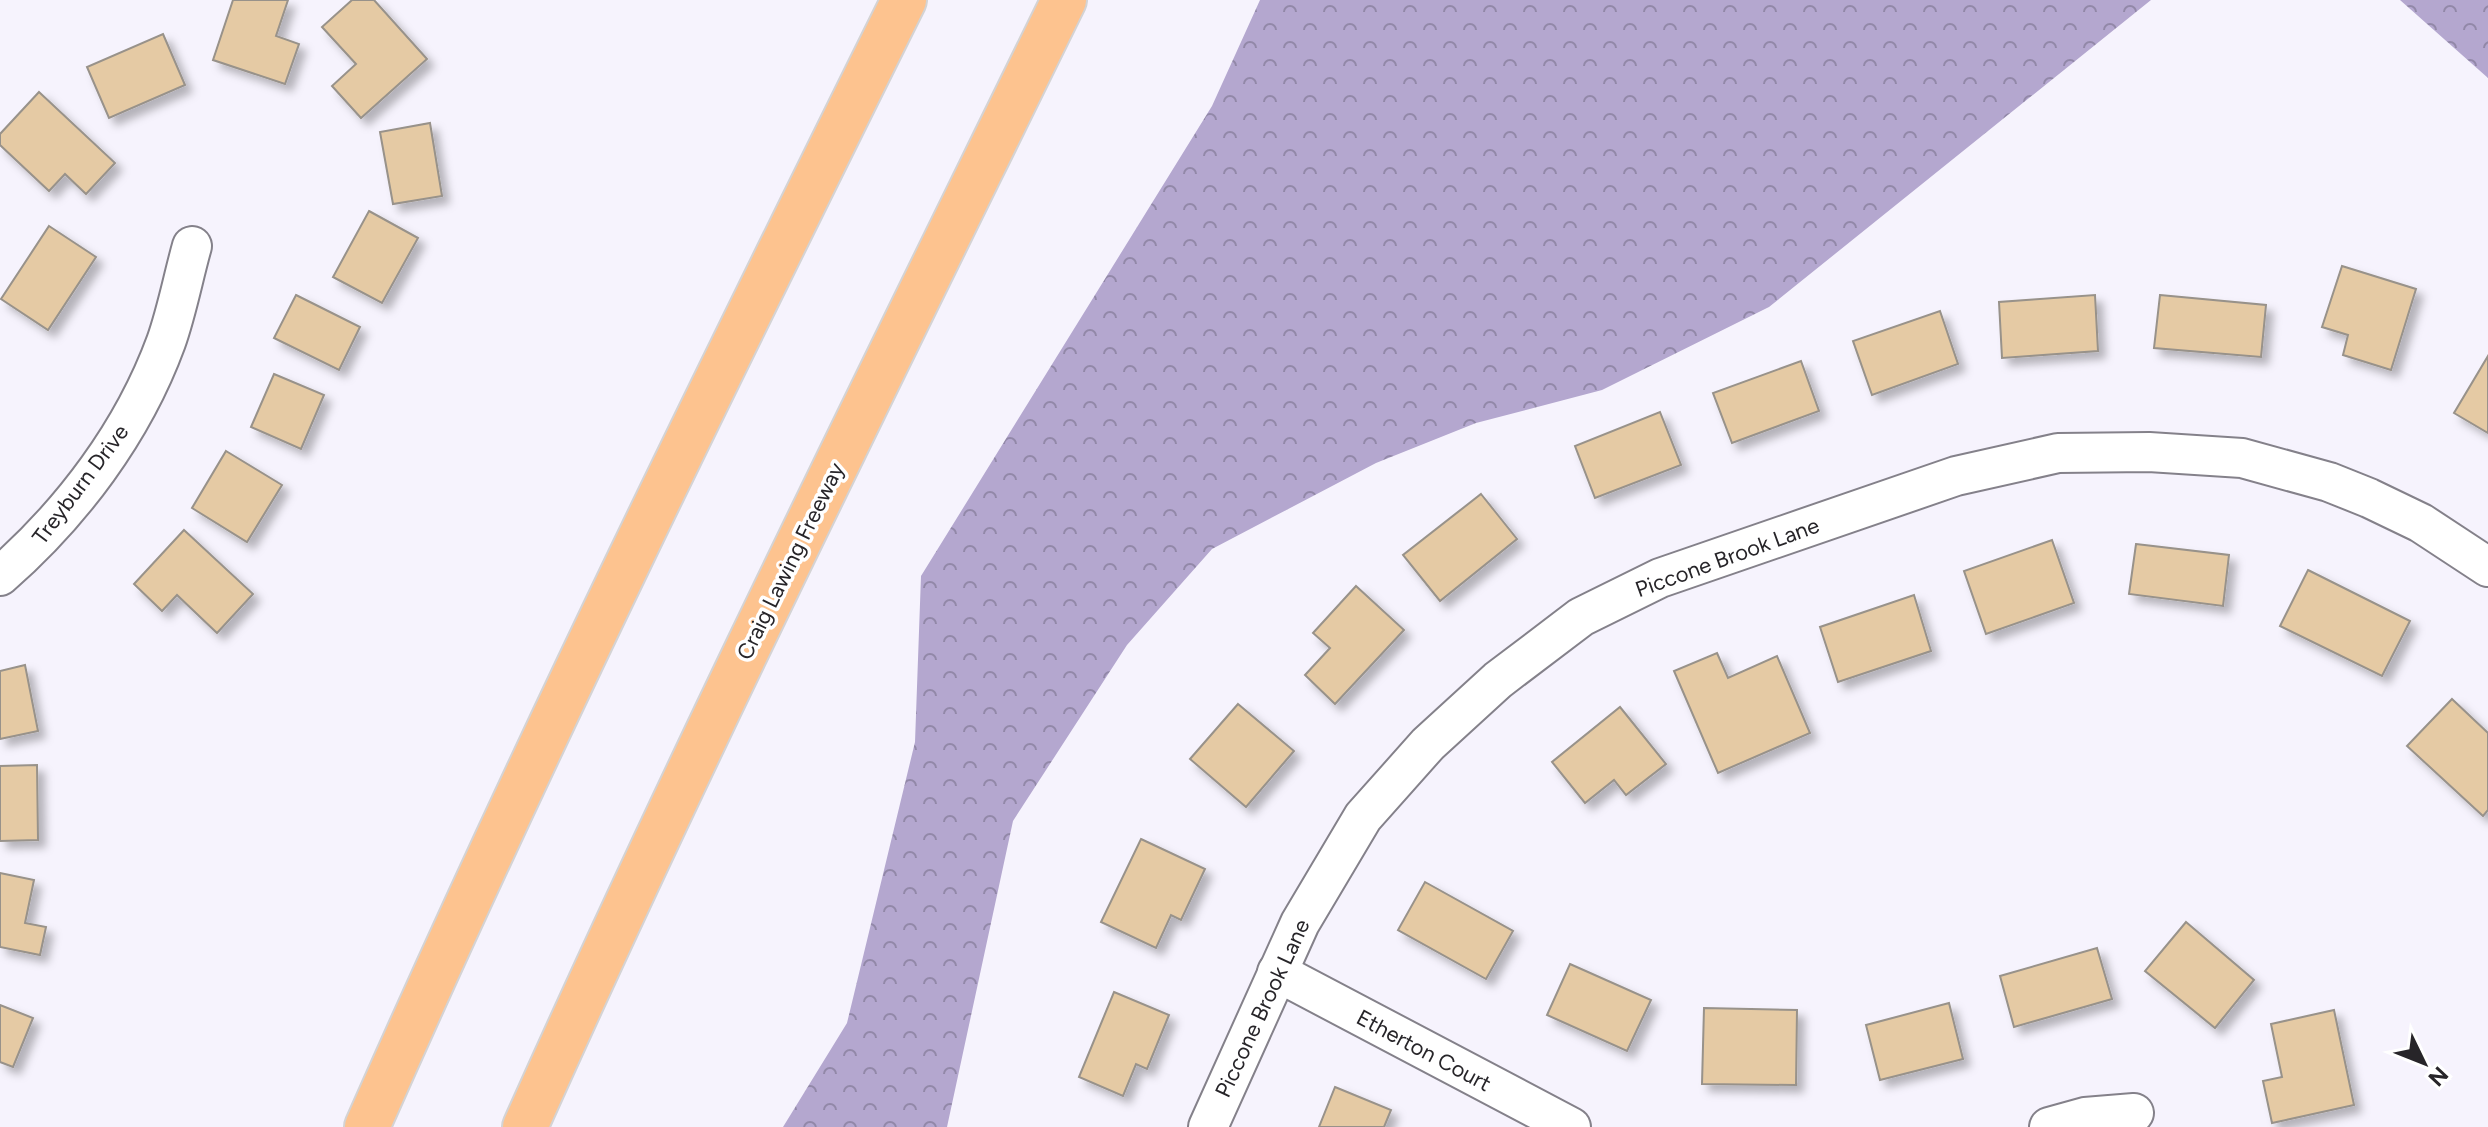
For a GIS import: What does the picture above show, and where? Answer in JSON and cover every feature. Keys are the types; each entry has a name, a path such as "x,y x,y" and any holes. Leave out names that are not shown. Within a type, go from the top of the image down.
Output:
{"highway":[{"path":"367,1127 439,965 662,488 904,0"},
{"name":"Craig Lawing Freeway","path":"525,1127 604,949 1064,0"}],"street":[{"name":"Treyburn Drive","path":"0,576 55,524 106,457 132,415 166,342 192,246"},
{"name":"Piccone Brook Lane","path":"1208,1127 1300,923 1363,817 1428,744 1498,680 1581,617 1660,578 1956,476 2058,453 2149,452 2242,458 2329,482 2369,498 2421,523 2488,567"},
{"name":"Etherton Court","path":"1277,972 1571,1127"},
{"path":"2049,1127 2085,1117 2134,1113"}],"green space":[{"path":"1260,0 2151,0 1769,307 1602,390 1476,423 1376,463 1212,549 1127,645 1013,821 947,1127 783,1127 847,1023 915,742 921,576 1212,106"},
{"path":"2400,0 2488,0 2488,78"}],"building":[{"path":"233,0 288,0 276,36 299,44 285,84 213,60"},
{"path":"352,0 374,0 427,59 361,118 332,86 356,64 322,27"},
{"path":"163,34 185,85 109,118 87,67"},
{"path":"39,92 115,163 86,194 65,174 49,191 0,145 0,134"},
{"path":"430,123 442,196 393,204 380,132"},
{"path":"369,211 418,238 382,303 333,277"},
{"path":"49,226 96,257 48,330 1,299"},
{"path":"2342,266 2416,289 2391,370 2343,355 2348,335 2322,327"},
{"path":"296,295 360,327 339,370 274,338"},
{"path":"2095,295 2098,351 2002,358 1999,302"},
{"path":"2160,295 2266,305 2261,357 2154,348"},
{"path":"1940,311 1958,364 1872,395 1853,341"},
{"path":"2488,356 2488,433 2454,413"},
{"path":"1801,361 1819,411 1732,443 1713,393"},
{"path":"274,374 324,395 301,449 251,427"},
{"path":"1660,412 1681,465 1595,498 1575,446"},
{"path":"226,451 282,485 247,542 192,508"},
{"path":"1481,494 1517,539 1440,601 1403,555"},
{"path":"184,530 253,594 217,633 177,595 162,611 134,584"},
{"path":"2052,540 2074,603 1986,634 1964,571"},
{"path":"2136,544 2229,555 2223,606 2129,594"},
{"path":"2308,570 2410,621 2382,676 2280,626"},
{"path":"1356,586 1404,630 1335,704 1305,675 1330,648 1313,633"},
{"path":"1914,595 1931,651 1838,682 1820,627"},
{"path":"1717,653 1728,678 1777,656 1810,733 1718,773 1674,671"},
{"path":"25,665 38,731 0,739 0,671"},
{"path":"2452,699 2488,733 2488,810 2483,816 2407,746"},
{"path":"1238,704 1294,751 1246,807 1190,759"},
{"path":"1620,707 1666,764 1626,795 1614,780 1585,803 1552,762"},
{"path":"37,765 38,840 0,841 0,766"},
{"path":"1141,839 1205,869 1181,920 1171,915 1156,948 1101,922"},
{"path":"0,873 34,880 25,923 46,927 40,955 0,947"},
{"path":"1425,882 1513,931 1486,979 1398,930"},
{"path":"2186,922 2254,980 2215,1028 2145,971"},
{"path":"2097,948 2112,999 2014,1027 2000,976"},
{"path":"1570,964 1651,1000 1627,1051 1547,1015"},
{"path":"1114,992 1169,1015 1147,1069 1136,1064 1123,1096 1079,1077"},
{"path":"1949,1003 1963,1059 1880,1080 1866,1025"},
{"path":"0,1005 33,1018 13,1067 0,1062"},
{"path":"1704,1008 1797,1010 1796,1085 1702,1084"},
{"path":"2334,1010 2354,1105 2272,1123 2263,1081 2282,1077 2271,1024"},
{"path":"1335,1087 1391,1110 1384,1127 1319,1127"}]}
